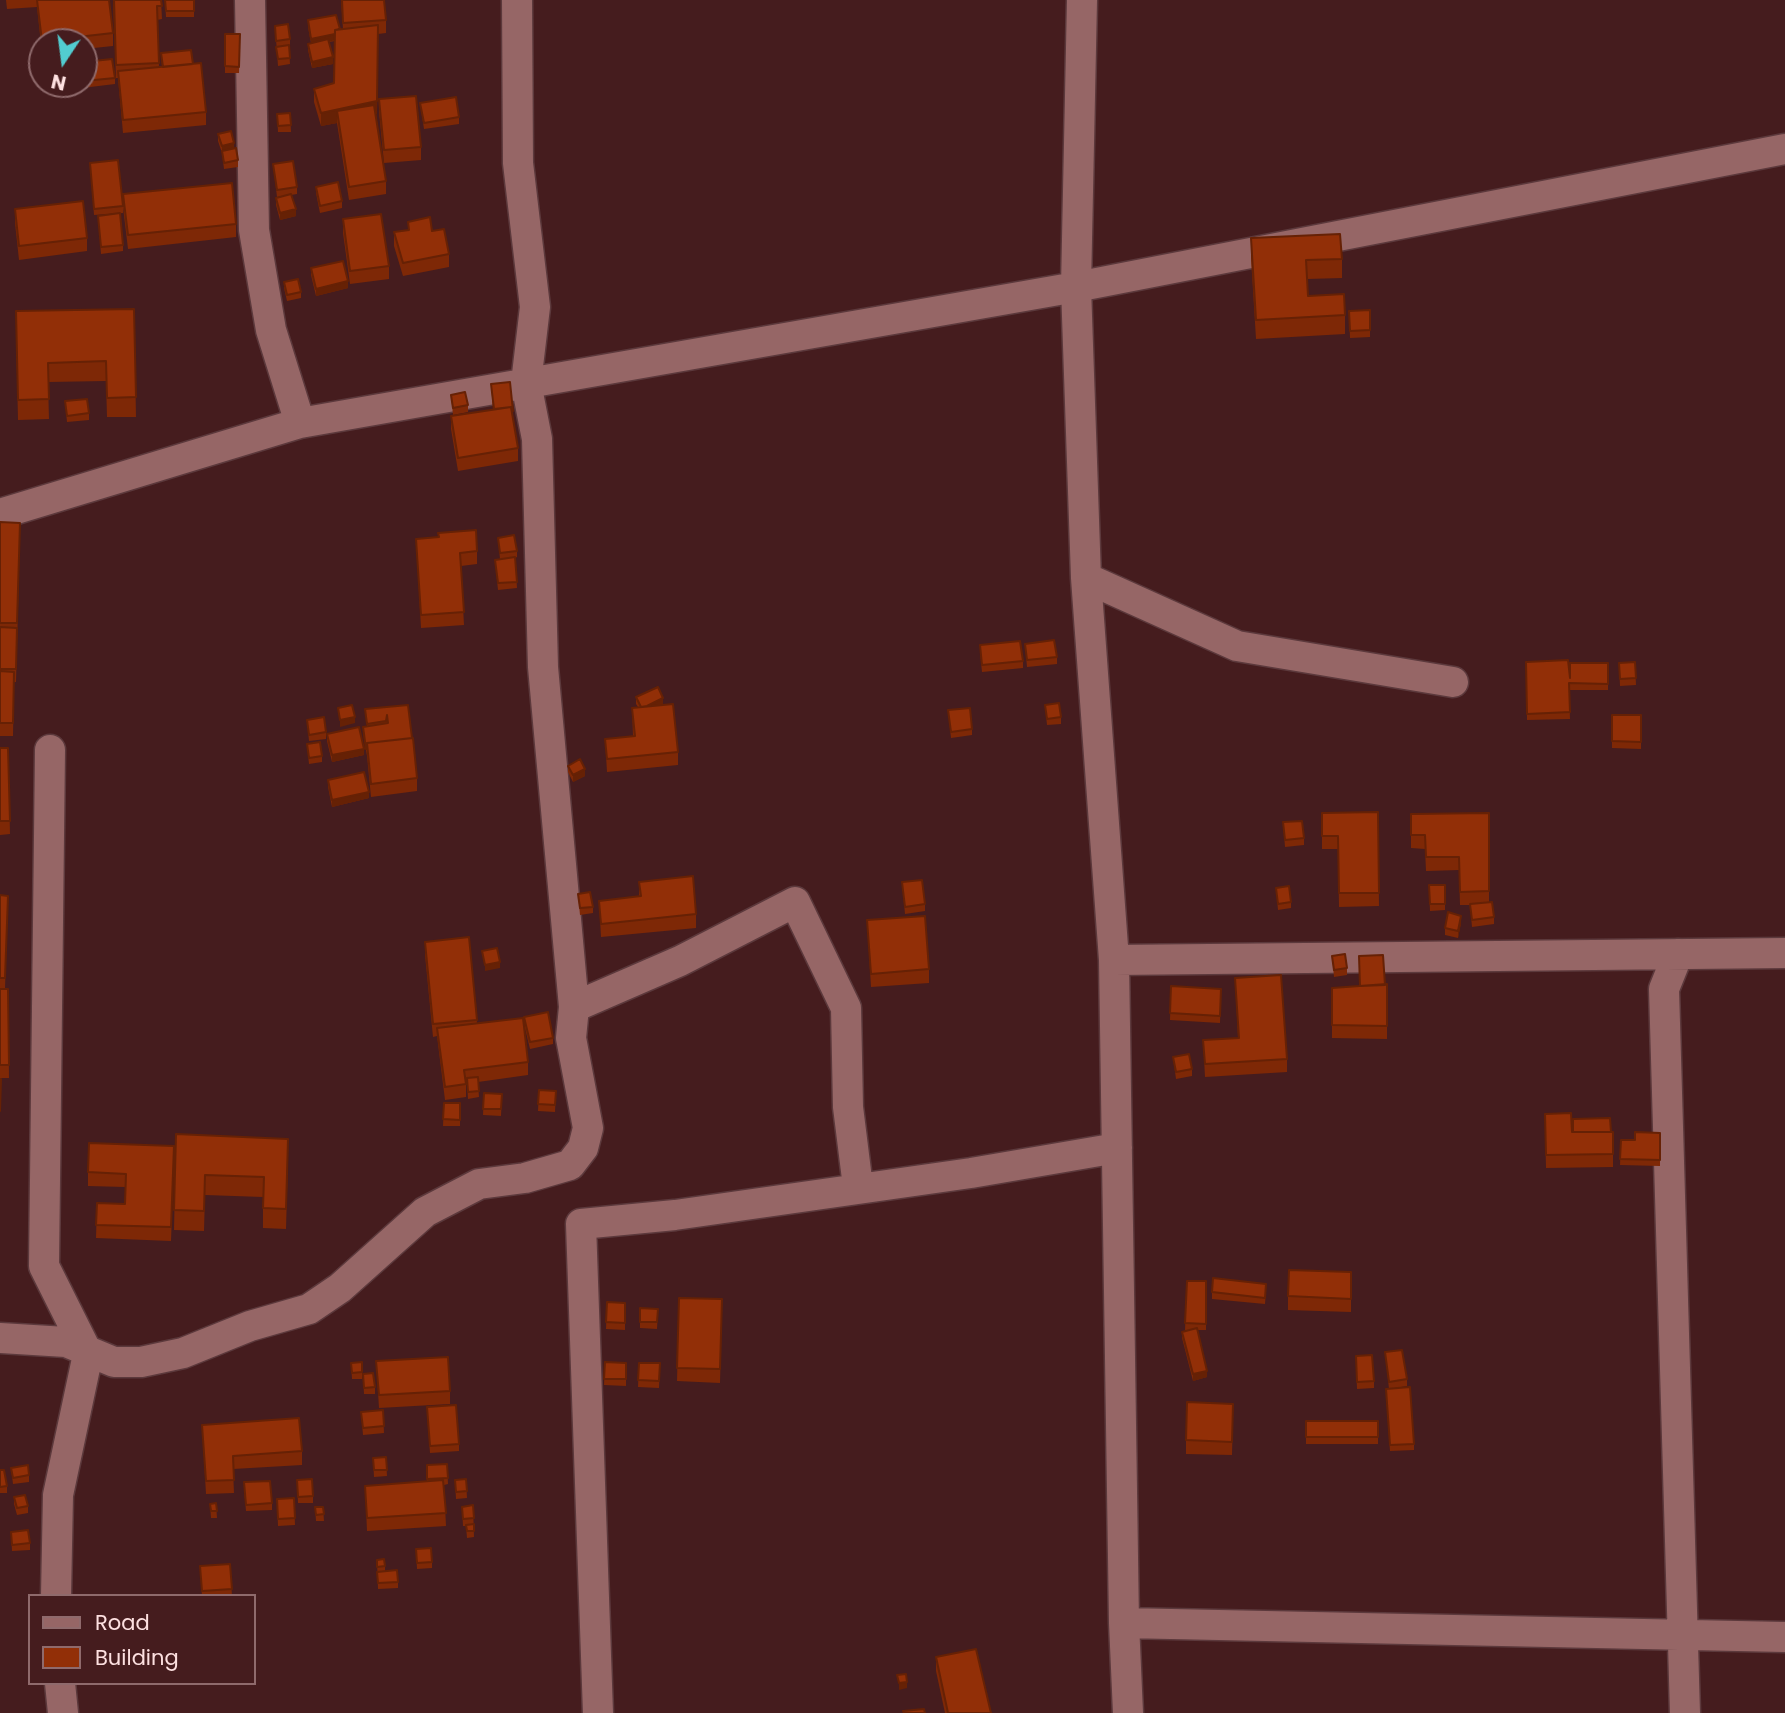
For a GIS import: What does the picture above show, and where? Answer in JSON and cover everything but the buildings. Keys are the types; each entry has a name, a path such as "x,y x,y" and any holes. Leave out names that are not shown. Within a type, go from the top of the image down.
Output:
{"street":[{"path":"250,0 254,230 271,330 300,423"},
{"path":"0,1338 66,1342 88,1354 114,1362 141,1362 183,1353 250,1326 309,1309 340,1288 425,1212 479,1184 525,1178 570,1165 583,1148 588,1128 571,1038 574,1007 543,667 537,439 526,383 535,307 518,163 517,0"},
{"path":"1082,0 1076,287 1086,578 1114,960 1124,1623 1128,1713"},
{"path":"0,514 300,423 1076,287 1785,149"},
{"path":"1086,578 1237,646 1452,682"},
{"path":"50,750 44,1266 88,1354 58,1495 56,1594"},
{"path":"574,1007 680,961 795,902 846,1008 848,1108 858,1187"},
{"path":"1114,960 1785,953"},
{"path":"1678,954 1664,989 1685,1713"},
{"path":"598,1713 581,1224 675,1214 971,1172 1117,1148"},
{"path":"1124,1623 1785,1637"},
{"path":"60,1685 63,1713"}]}
